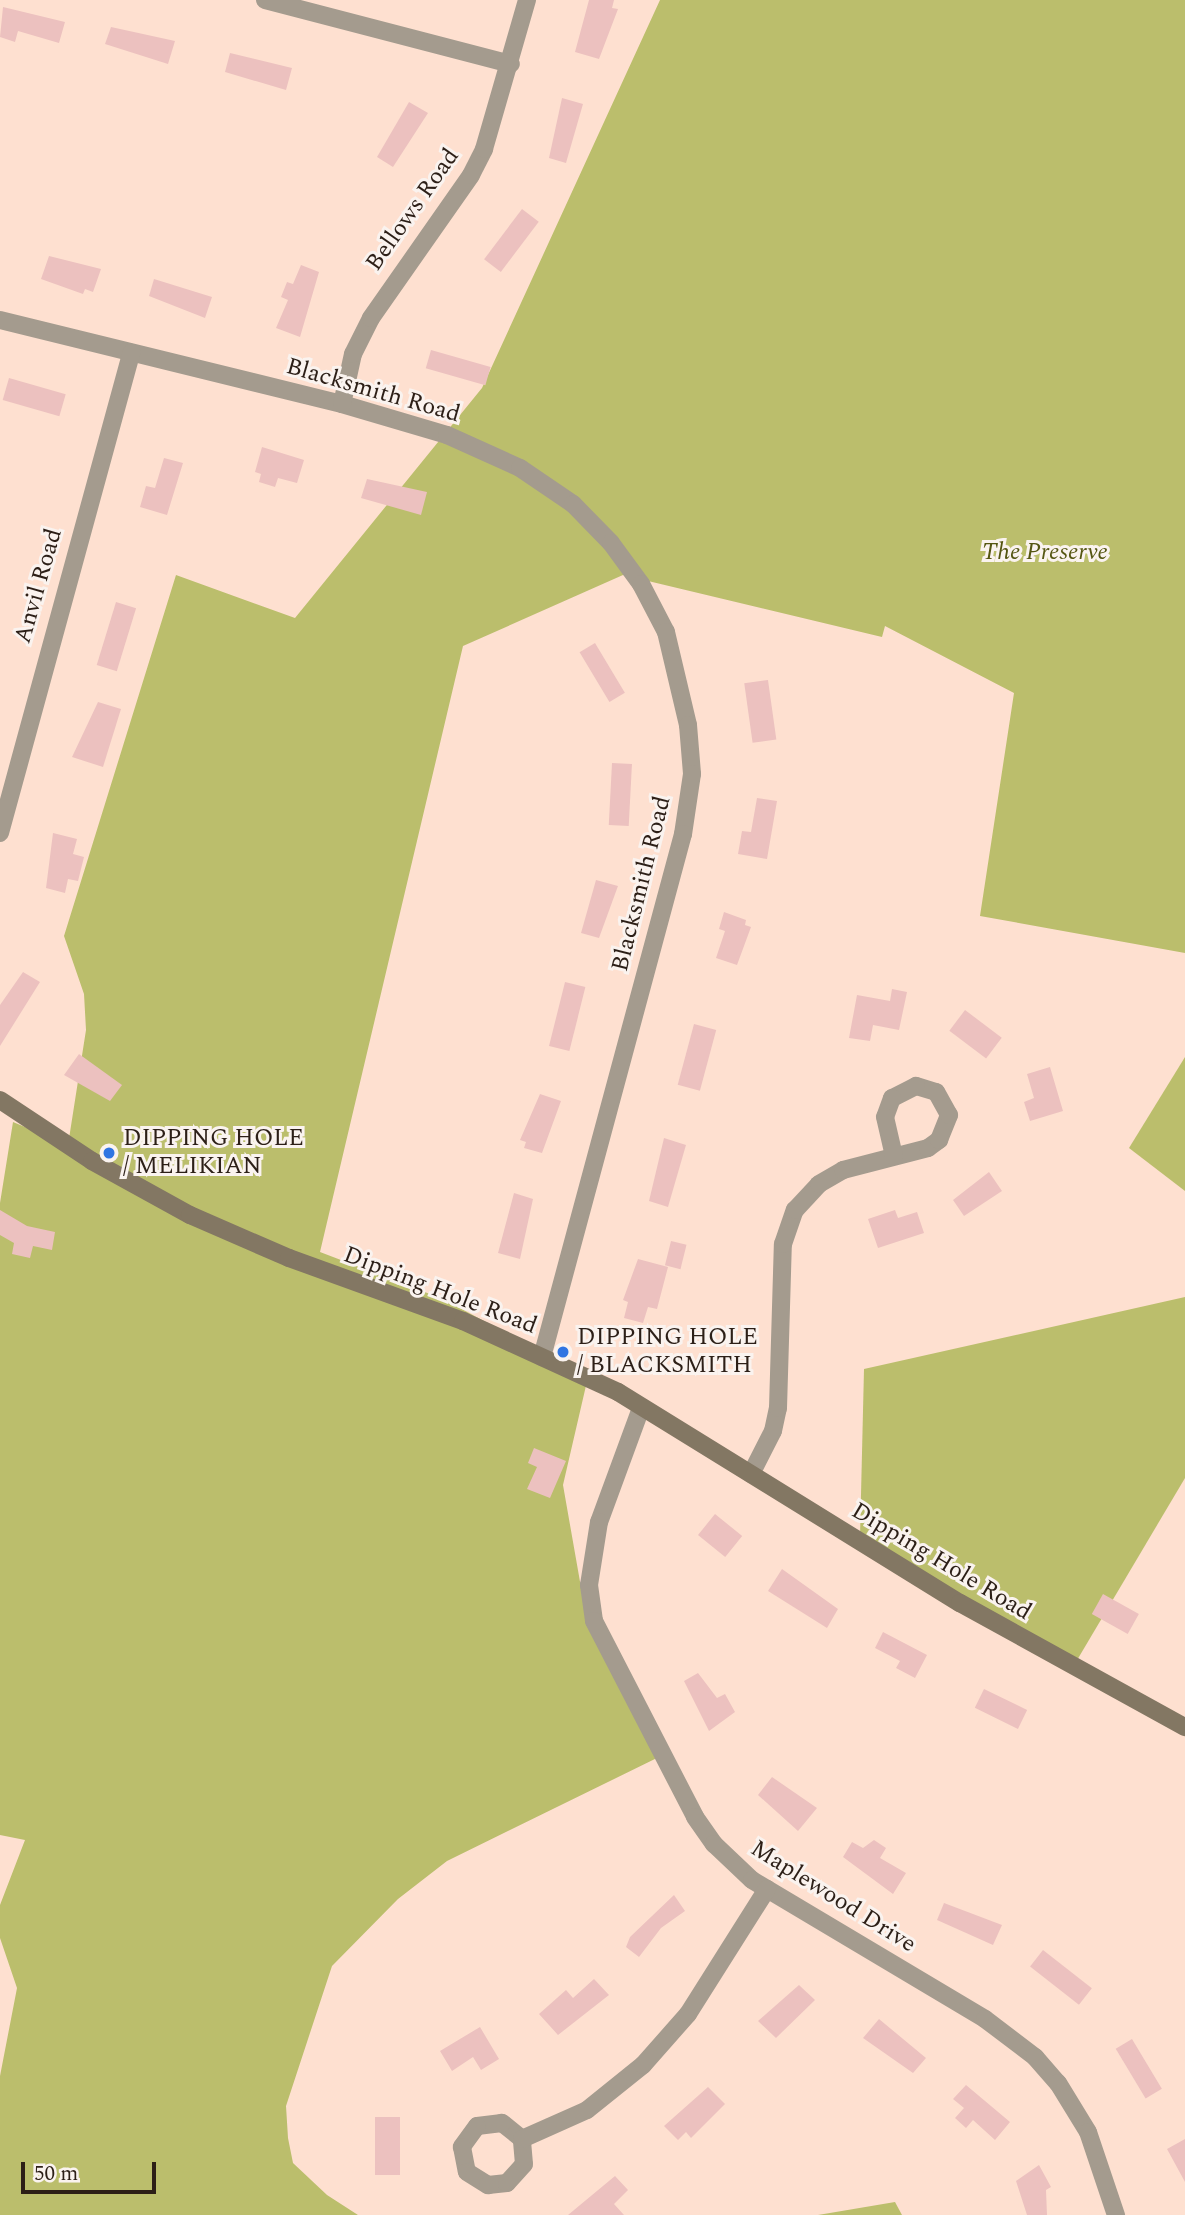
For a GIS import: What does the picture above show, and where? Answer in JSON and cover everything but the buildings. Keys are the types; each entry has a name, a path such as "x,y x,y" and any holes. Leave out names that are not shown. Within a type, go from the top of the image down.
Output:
{"main road":[{"name":"Dipping Hole Road","path":"0,1100 92,1161 190,1215 341,1278 463,1321 542,1357 641,1408 960,1603 1185,1727"}],"street":[{"path":"265,0 511,64"},
{"name":"Bellows Road","path":"342,404 354,354 371,318 479,161 511,64 527,0"},
{"name":"Blacksmith Road","path":"0,320 342,404 447,435 520,468 573,504 641,584 666,632 680,677 692,774 683,834 542,1357"},
{"name":"Anvil Road","path":"0,833 131,354"},
{"path":"751,1474 773,1431 778,1408 783,1244 795,1210 819,1184 843,1170 894,1156"},
{"name":"Maplewood Drive","path":"641,1408 592,1550 589,1585 594,1620 695,1817 731,1863 766,1889 968,2008 1035,2057 1074,2106 1109,2184 1116,2215"},
{"path":"522,2139 587,2110 661,2048 688,2014 766,1889"}],"green space":[{"name":"The Preserve","path":"660,0 1185,0 1185,953 980,916 1014,693 885,626 882,637 623,575 463,646 320,1252 443,1299 588,1377 563,1485 582,1593 661,1756 447,1861 398,1899 332,1966 286,2106 288,2138 293,2163 327,2195 358,2215 0,2215 0,2076 17,1988 0,1938 0,1905 25,1840 0,1835 0,1203 13,1122 68,1145 86,1030 84,994 64,936 176,575 295,618 482,388"},
{"path":"1185,1057 1185,1191 1129,1148"},
{"path":"1185,1297 1185,1478 1070,1672 860,1537 864,1369"},
{"path":"895,2202 902,2215 818,2215"}],"place":[{"name":"DIPPING HOLE / MELIKIAN","path":"109,1153"},
{"name":"DIPPING HOLE / BLACKSMITH","path":"563,1352"}]}
